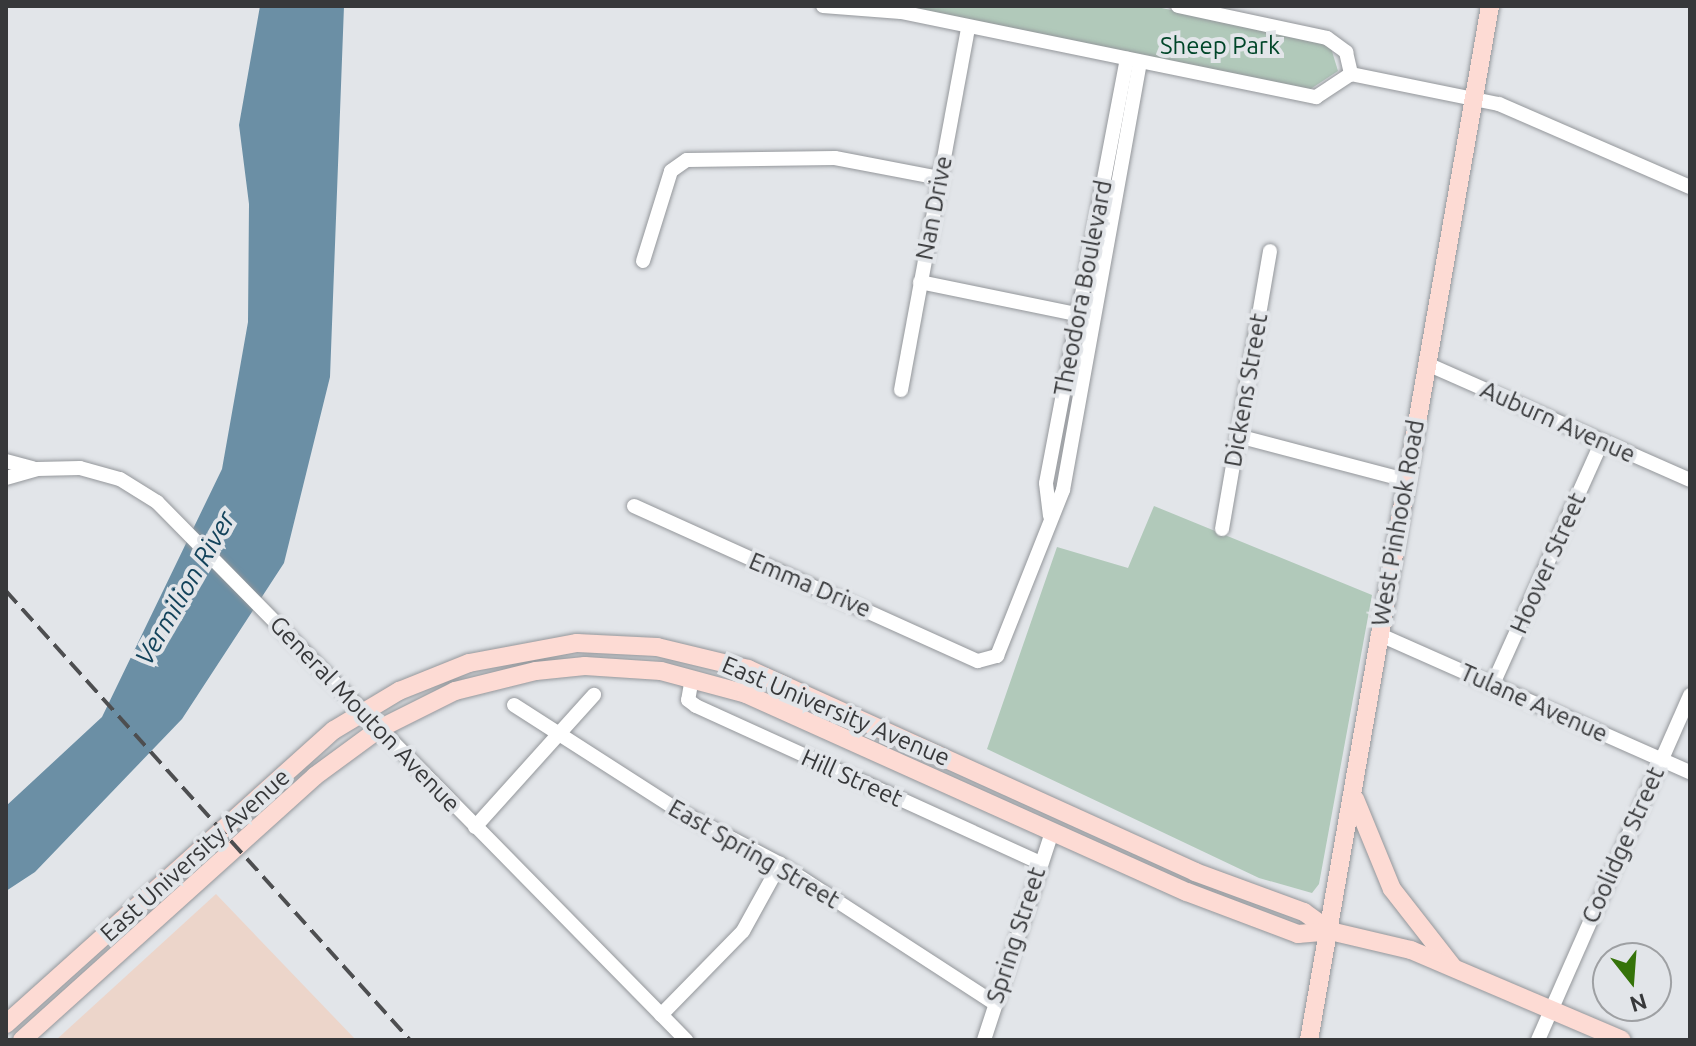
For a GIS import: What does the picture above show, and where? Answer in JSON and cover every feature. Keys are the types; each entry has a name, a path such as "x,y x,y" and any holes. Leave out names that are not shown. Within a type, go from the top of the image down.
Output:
{"main road":[{"name":"West Pinhook Road","path":"1309,1040 1355,799 1378,634 1490,6"},
{"name":"East University Avenue","path":"6,1024 300,759 364,712 431,677 529,648 616,644 697,654 748,669 1262,900 1304,912 1330,931 1453,967 1622,1040"},
{"path":"692,678 697,654"},
{"name":"East University Avenue","path":"22,1040 315,776 379,729 455,691 536,671 620,667 692,678 746,694 1052,832 1298,934 1330,931"},
{"path":"1355,799 1392,889 1453,967"},
{"path":"1052,832 1061,811"},
{"path":"55,981 69,998"},
{"path":"38,997 53,1013"}],"street":[{"path":"823,6 901,12 1316,97 1351,74 1474,98 1545,120 1690,187"},
{"path":"1178,6 1327,38 1346,52 1351,74"},
{"name":"Nan Drive","path":"901,390 968,27"},
{"name":"Theodora Boulevard","path":"1050,516 1046,483 1077,314 1134,61"},
{"name":"Theodora Boulevard","path":"985,661 1002,650 1050,516 1063,490 1094,318 1134,61"},
{"path":"643,261 671,171 687,160 835,158 940,178"},
{"name":"Dickens Street","path":"1222,529 1270,251"},
{"path":"920,282 1094,318"},
{"name":"Auburn Avenue","path":"1427,364 1690,480"},
{"path":"1238,436 1406,480"},
{"name":"Hoover Street","path":"1493,684 1602,442"},
{"path":"6,461 37,469"},
{"name":"General Mouton Avenue","path":"6,478 37,469 80,468 120,479 180,523 686,1040"},
{"name":"Emma Drive","path":"634,506 985,661"},
{"name":"Tulane Avenue","path":"1378,634 1690,772"},
{"name":"Hill Street","path":"692,678 688,700 696,706 1039,862"},
{"path":"475,827 594,695"},
{"name":"Coolidge Street","path":"1538,1040 1548,1008 1690,695"},
{"name":"East Spring Street","path":"514,705 559,737 780,864 994,1003"},
{"name":"Spring Street","path":"984,1040 1039,862 1052,832"},
{"path":"661,1015 743,931 780,864"}],"shaded area":[{"path":"216,894 356,1040 56,1040"}],"green space":[{"name":"Sheep Park","path":"898,6 1152,6 1317,40 1331,48 1338,71 1309,90"},
{"path":"1154,506 1372,595 1319,884 1312,893 1259,878 987,749 1057,547 1128,568"}],"water":[{"name":"Vermilion River","path":"260,6 344,6 330,377 284,563 182,719 35,872 6,891 6,806 102,717 222,469 248,322 249,204 239,125"}],"railway":[{"path":"6,591 410,1040"}]}
